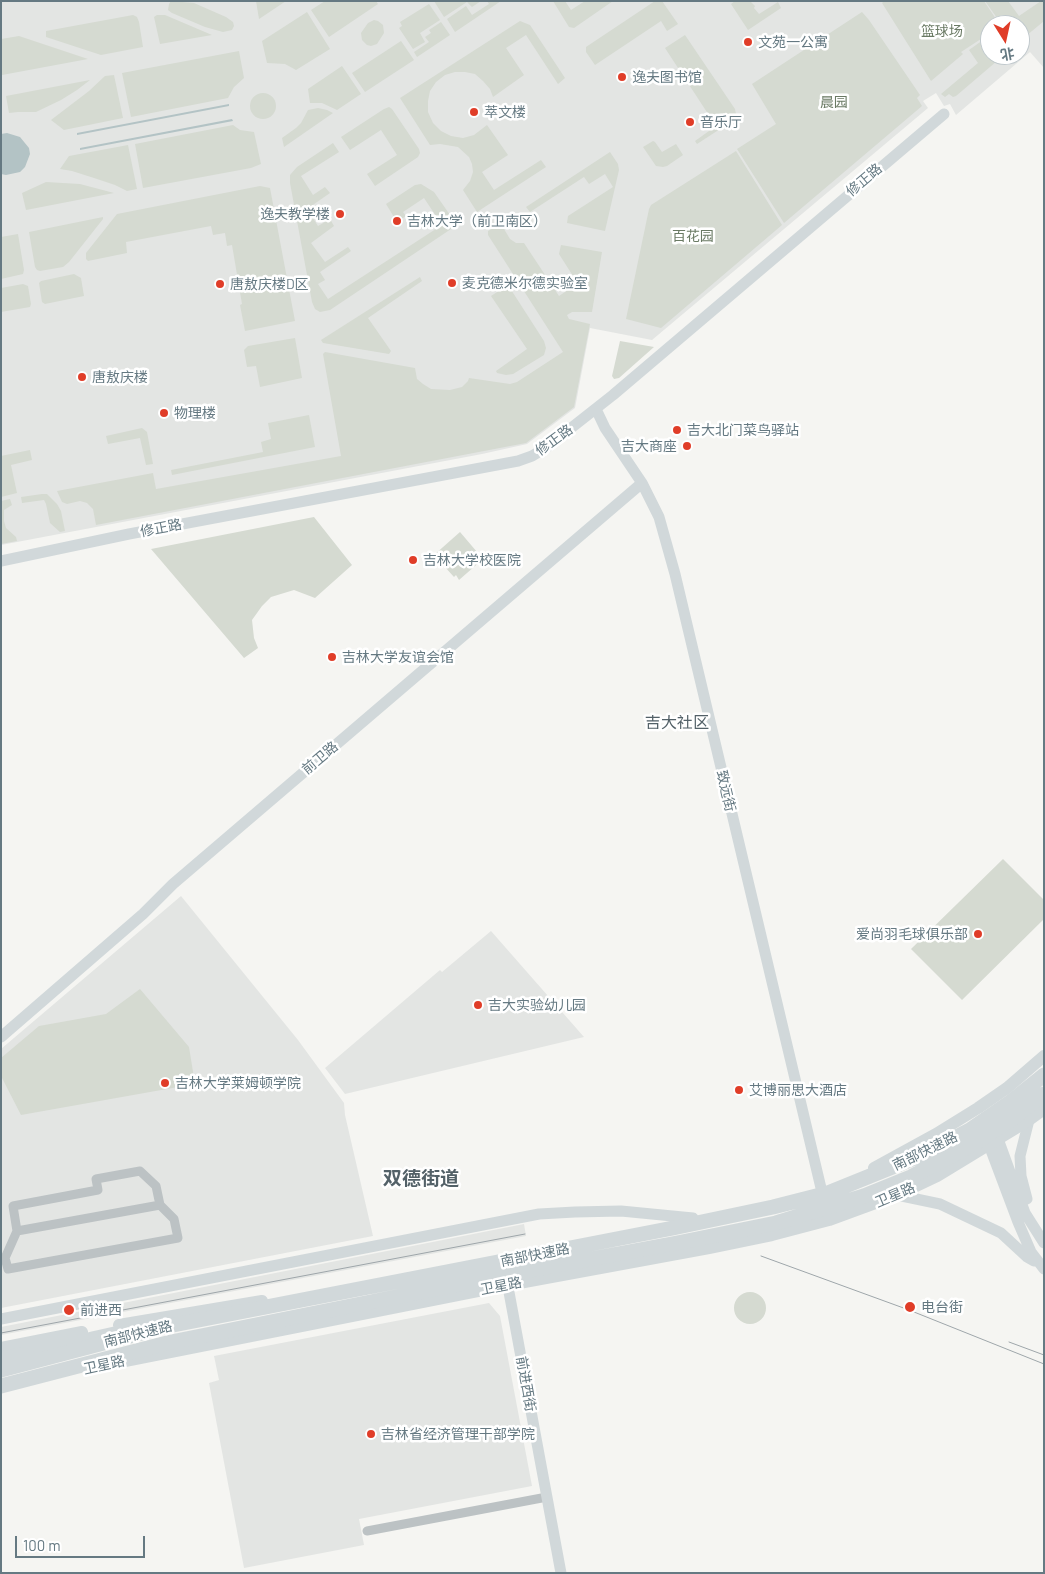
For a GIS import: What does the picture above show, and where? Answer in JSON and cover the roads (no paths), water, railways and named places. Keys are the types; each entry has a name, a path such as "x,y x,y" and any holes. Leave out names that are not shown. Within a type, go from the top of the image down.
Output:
{"highway":[{"name":"南部快速路","path":"1,1370 168,1326 673,1228 828,1193 922,1155 970,1130 1009,1103 1044,1075"},
{"name":"南部快速路","path":"1,1386 171,1342 776,1223 864,1196 911,1177 977,1142 1012,1119 1044,1094"},
{"path":"1,1360 168,1326"}],"main road":[{"name":"卫星路","path":"1,1360 94,1337 276,1298 693,1218 773,1201 821,1188 856,1177 888,1161 978,1108 1006,1088 1044,1056"},
{"name":"卫星路","path":"1,1392 83,1369 772,1235 829,1220 896,1195 937,1176 1029,1120 1044,1108"},
{"path":"1,1348 276,1298"}],"street":[{"name":"修正路","path":"1,561 138,532 518,461 532,456 547,447 596,408 944,114"},
{"name":"致远街","path":"596,408 605,428 642,483 659,517 675,574 821,1188"},
{"name":"前卫路","path":"1,1037 143,914 172,884 642,483"},
{"path":"978,1108 1025,1213 1041,1240"},
{"path":"1029,1120 1020,1156 1020,1165 1024,1188 1041,1240"},
{"path":"993,1142 1018,1222 1041,1266"},
{"path":"140,1171 156,1186 160,1205 174,1219 178,1238 8,1269 5,1258 17,1231 13,1206 98,1190 96,1178 140,1171"},
{"path":"896,1195 940,1204 1002,1233 1041,1266"},
{"path":"17,1231 160,1205"},
{"name":"卫星路","path":"1,1318 539,1214 621,1211 693,1218"},
{"name":"前进西街","path":"502,1254 561,1573"},
{"path":"367,1531 546,1497"}],"tram line":[{"path":"1,1333 525,1234"},
{"path":"761,1256 909,1310 1044,1364"},
{"path":"1009,1342 1044,1355"}],"place":[{"name":"文苑一公寓","path":"748,42"},
{"name":"逸夫图书馆","path":"622,77"},
{"name":"萃文楼","path":"474,112"},
{"name":"音乐厅","path":"690,122"},
{"name":"逸夫教学楼","path":"340,214"},
{"name":"吉林大学（前卫南区）","path":"397,221"},
{"name":"麦克德米尔德实验室","path":"452,283"},
{"name":"唐敖庆楼D区","path":"220,284"},
{"name":"唐敖庆楼","path":"82,377"},
{"name":"物理楼","path":"164,413"},
{"name":"吉大北门菜鸟驿站","path":"677,430"},
{"name":"吉大商座","path":"687,446"},
{"name":"吉林大学校医院","path":"413,560"},
{"name":"吉林大学友谊会馆","path":"332,657"},
{"name":"爱尚羽毛球俱乐部","path":"978,934"},
{"name":"吉大实验幼儿园","path":"478,1005"},
{"name":"吉林大学莱姆顿学院","path":"165,1083"},
{"name":"艾博丽思大酒店","path":"739,1090"},
{"name":"电台街","path":"910,1307"},
{"name":"前进西","path":"69,1310"},
{"name":"吉林省经济管理干部学院","path":"371,1434"}],"district":[{"name":"吉大社区","path":"677,723"},
{"name":"双德街道","path":"421,1179"}],"park label":[{"name":"篮球场","path":"942,31"},
{"name":"晨园","path":"834,102"},
{"name":"百花园","path":"693,236"}]}
